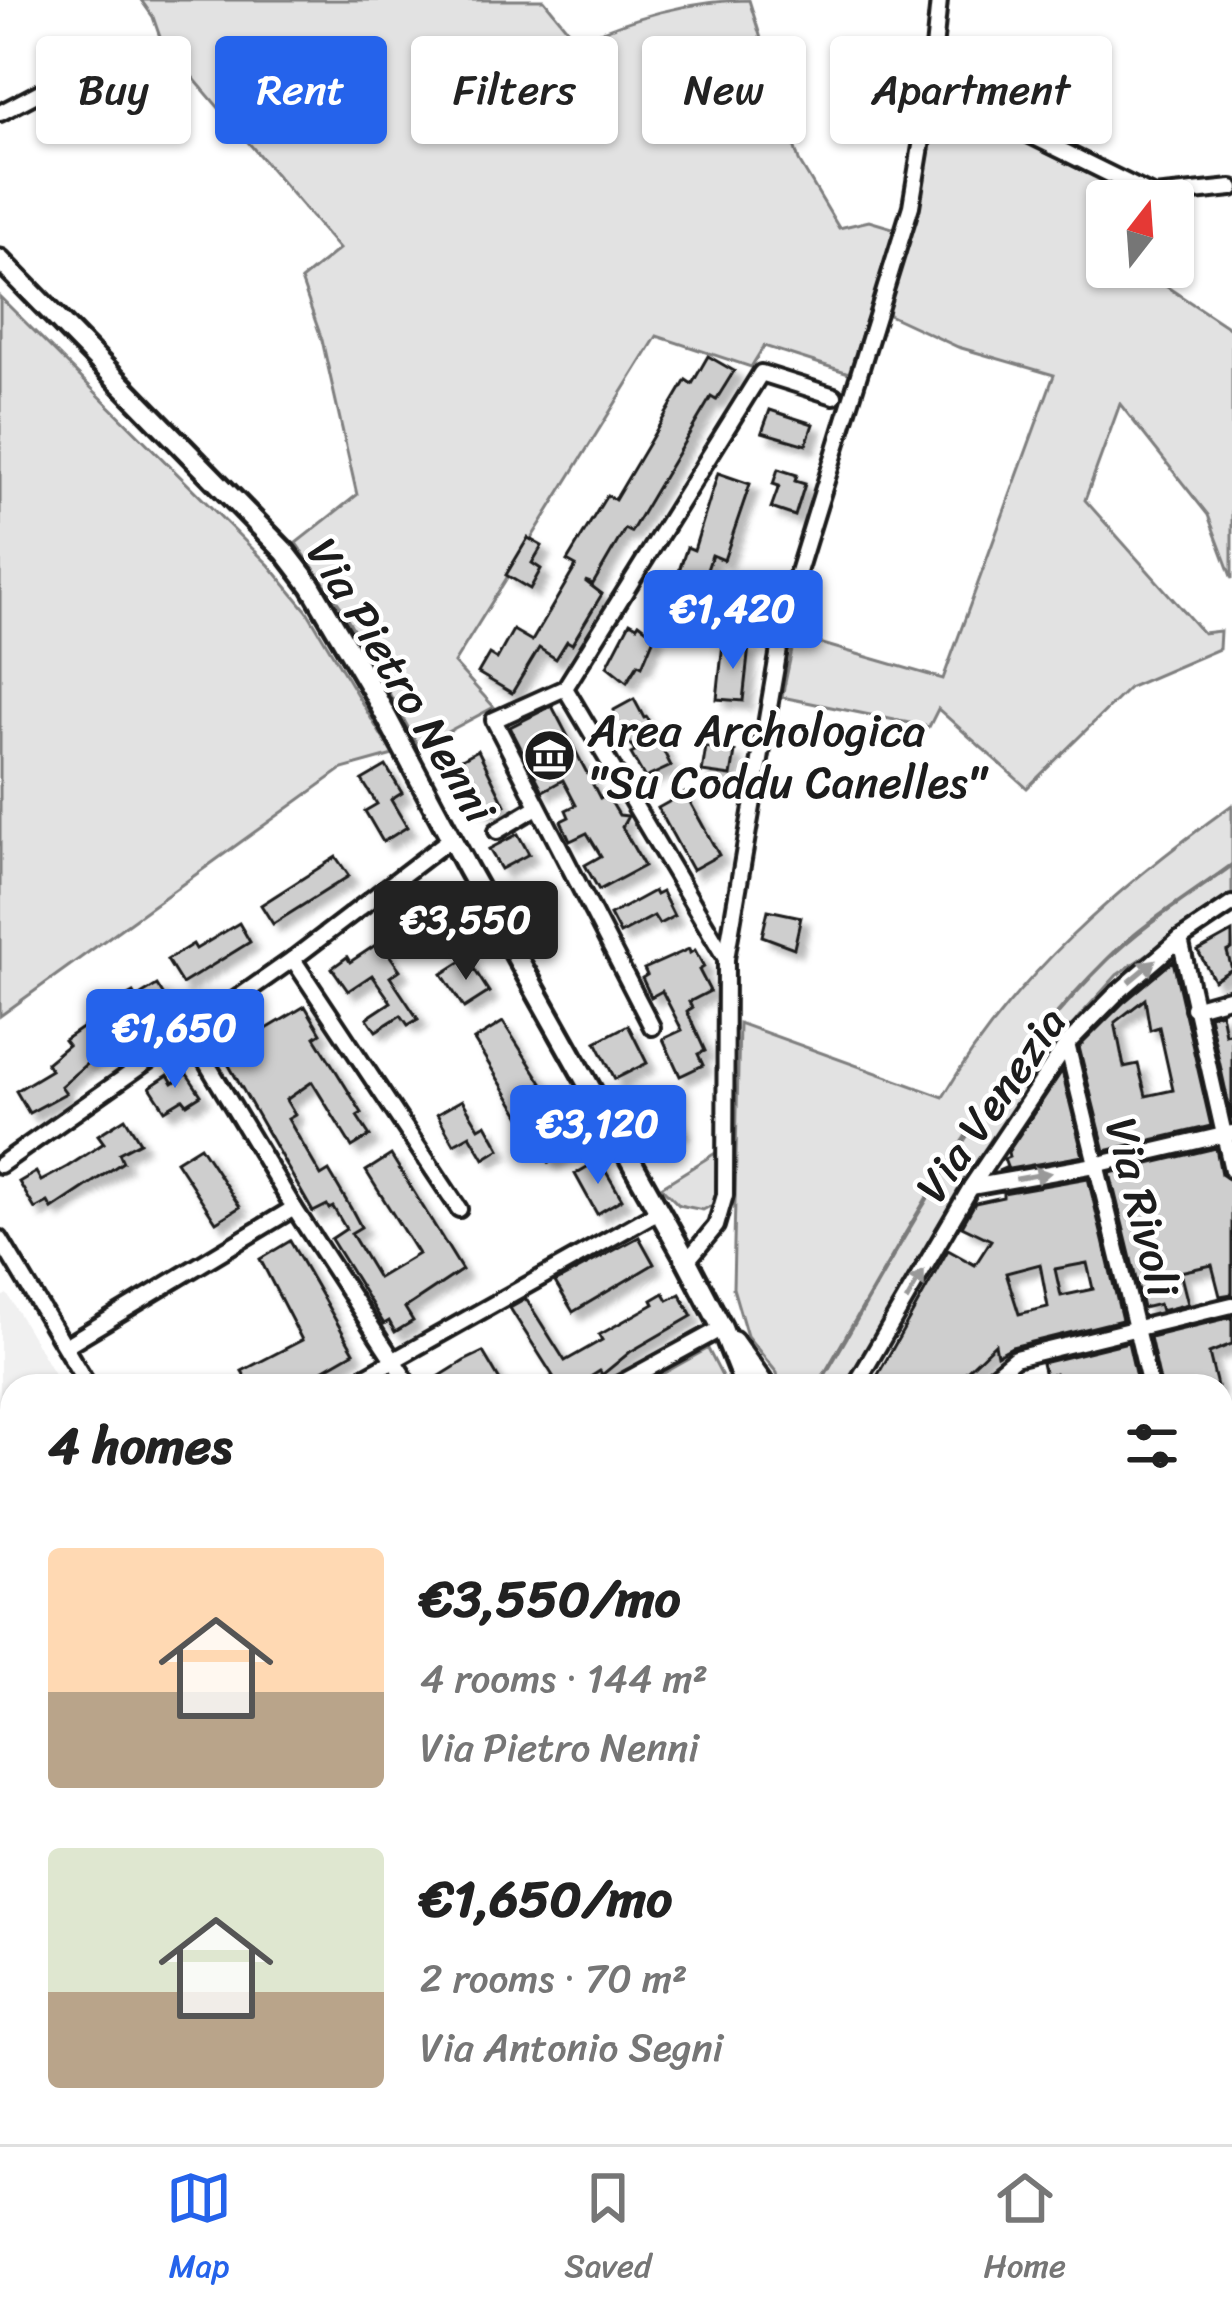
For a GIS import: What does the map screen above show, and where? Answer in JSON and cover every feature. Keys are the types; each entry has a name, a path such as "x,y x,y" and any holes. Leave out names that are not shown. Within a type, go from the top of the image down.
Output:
{"street":[{"path":"935,36 939,0"},
{"path":"0,112 36,93"},
{"path":"687,1261 716,1226 725,1195 726,959 785,614 911,206 921,144"},
{"path":"1048,144 1154,196 1232,188"},
{"name":"Via Pietro Nenni","path":"0,260 285,552 311,586 687,1261 740,1374"},
{"path":"652,1027 494,720 566,688 761,373 834,396"},
{"path":"566,688 726,959"},
{"path":"497,832 538,807"},
{"path":"0,1165 293,959 450,838"},
{"name":"Via Venezia","path":"862,1374 971,1187 1067,1044 1180,939 1232,904"},
{"path":"1180,939 1193,1008 1228,1134 1232,1170"},
{"path":"293,959 459,1209"},
{"path":"1193,1008 1232,997"},
{"path":"188,1032 294,1208 403,1374"},
{"name":"Via Rivoli","path":"1067,1044 1147,1374"},
{"path":"971,1187 1095,1166 1228,1134"},
{"path":"65,1346 294,1208"},
{"path":"368,1374 659,1211"},
{"path":"0,1239 81,1374"},
{"path":"996,1374 1015,1358 1232,1305"},
{"path":"638,1374 722,1328"},
{"name":"Via Pietro Nenni","path":"722,1328 756,1374"}],"shaded area":[{"path":"141,0 544,0 573,36 411,36 411,144 618,144 618,36 590,36 661,12 749,0 760,36 642,36 642,144 794,144 839,228 869,221 896,229 849,373 764,346 751,367 657,336 454,663 494,707 419,747 341,607 296,543 357,495 322,340 301,280 339,249 250,144 387,144 387,36 215,36 215,103 191,75 191,36 160,36"},
{"path":"928,144 1035,144 1108,180 1086,180 1086,288 1169,288 1232,330 1232,579 1208,515 1120,404 1085,500 1203,633 1220,631 1219,649 1130,687 1027,788 938,709 929,727 782,697 795,636 943,679 1054,375 958,347 889,315 886,305 917,206"},
{"path":"0,297 269,565 307,611 393,755 342,769 0,1016"},
{"path":"1232,805 1232,896 1117,975 1078,1018 853,1374 777,1374 747,1336 733,1288 739,1023 943,1097 1002,1011 1036,973 1149,868"},
{"path":"717,1152 720,1190 716,1203 703,1210 679,1205 661,1187"},
{"path":"7,1294 54,1374 0,1374 0,1298"},
{"path":"707,1349 721,1374 662,1374"}],"building":[{"path":"708,356 734,371 716,400 711,397 631,532 625,529 593,584 585,581 602,594 572,644 567,641 556,659 539,648 512,693 478,673 489,654 497,659 513,630 532,641 576,566 567,561 607,495 615,500 686,380 692,384"},
{"path":"770,410 813,424 806,445 762,432"},
{"path":"778,469 797,475 795,481 805,484 795,516 771,508 779,486 773,484"},
{"path":"718,473 750,484 724,560 712,555 691,617 666,609 687,547 694,550"},
{"path":"528,538 542,546 532,563 541,569 530,589 506,575"},
{"path":"734,576 764,583 754,623 724,616"},
{"path":"630,622 655,635 642,666 638,664 627,682 607,666"},
{"path":"723,643 749,646 743,701 717,699"},
{"path":"634,699 671,766 645,778 613,716 614,710"},
{"path":"552,706 600,798 607,795 619,815 628,816 622,827 644,866 599,890 585,865 601,856 587,833 570,841 561,821 569,817 566,810 576,805 563,780 543,791 510,727"},
{"path":"706,747 735,752 731,776 702,772"},
{"path":"478,750 505,805 493,811 475,806 451,765"},
{"path":"386,766 402,793 391,800 407,827 383,842 365,811 377,804 362,780"},
{"path":"685,793 719,855 692,870 658,808"},
{"path":"518,834 529,854 501,869 489,849"},
{"path":"336,857 349,876 273,924 261,905"},
{"path":"432,890 452,911 447,914 455,925 441,935 420,898"},
{"path":"654,891 656,895 662,892 674,916 659,924 654,916 620,934 610,915"},
{"path":"768,910 801,917 794,948 762,936"},
{"path":"239,923 250,942 182,984 167,960"},
{"path":"1232,932 1232,949 1227,952 1232,969 1214,980 1198,951"},
{"path":"380,942 400,970 390,977 418,1019 408,1025 401,1015 376,1031 367,1018 391,1002 372,975 348,991 332,968"},
{"path":"689,949 690,953 695,950 704,967 699,970 710,991 689,1002 692,1008 687,1011 705,1051 698,1054 703,1065 680,1076 663,1039 682,1030 662,991 651,997 642,978 647,975 644,969"},
{"path":"467,958 489,992 464,1008 442,974"},
{"path":"1173,961 1211,1126 1105,1151 1079,1047","holes":["1145,999 1150,1030 1159,1027 1173,1090 1146,1096 1138,1064 1124,1067 1115,1022"]},
{"path":"157,985 169,1004 123,1038 118,1031 94,1048 98,1054 61,1086 66,1093 29,1113 16,1091 51,1070 46,1063 68,1045 64,1040 89,1023 92,1028 121,1011 115,1003 133,993 136,998"},
{"path":"305,1006 321,1033 315,1037 362,1113 357,1116 370,1136 352,1147 312,1082 286,1100 295,1115 288,1119 321,1176 329,1171 353,1212 361,1227 351,1233 378,1278 418,1254 366,1171 391,1155 462,1270 405,1308 413,1321 395,1332 389,1321 384,1324 331,1239 346,1229 333,1207 313,1212 223,1055"},
{"path":"1221,1012 1225,1034 1232,1032 1232,1119 1209,1015"},
{"path":"503,1022 542,1083 535,1088 572,1148 549,1162 474,1040"},
{"path":"628,1025 647,1063 615,1079 596,1042"},
{"path":"1062,1071 1083,1156 998,1171 1007,1167 1008,1152"},
{"path":"187,1074 201,1095 165,1110 150,1087 168,1075 173,1083"},
{"path":"462,1100 479,1128 486,1124 500,1149 484,1159 470,1135 454,1144 437,1114"},
{"path":"671,1108 682,1129 654,1144 643,1123"},
{"path":"125,1118 140,1142 119,1153 123,1162 52,1209 48,1202 35,1209 19,1182 36,1172 41,1181 67,1167 104,1143 98,1135"},
{"path":"200,1146 240,1207 216,1222 176,1161"},
{"path":"1216,1148 1221,1174 1232,1181 1232,1294 1220,1296 1212,1265 1180,1272 1188,1304 1161,1311 1159,1304 1143,1308 1110,1173"},
{"path":"599,1160 622,1199 597,1214 575,1174"},
{"path":"1088,1178 1122,1320 1012,1347 997,1355 995,1344 964,1374 878,1374 948,1250 975,1265 991,1240 962,1226 975,1203 1003,1197 1003,1193","holes":["1087,1263 1093,1289 1061,1296 1055,1269","1040,1264 1048,1307 1019,1314 1006,1273"]},
{"path":"639,1237 654,1264 573,1312 555,1282"},
{"path":"290,1241 354,1352 316,1374 244,1374 302,1340 260,1259"},
{"path":"664,1293 668,1300 680,1294 692,1316 630,1352 603,1374 552,1374 510,1308 526,1299 565,1361 654,1304 652,1300"},
{"path":"1232,1317 1232,1344 1209,1353 1214,1374 1158,1374 1150,1337"},
{"path":"1128,1342 1135,1374 1045,1374 1042,1363"},
{"path":"483,1352 496,1374 443,1374"}],"waterway":[{"path":"825,1374 949,1163 1022,1057 1121,947 1232,865"}],"place":[{"name":"Area Archologica \"Su Coddu Canelles\"","path":"549,756"}]}
